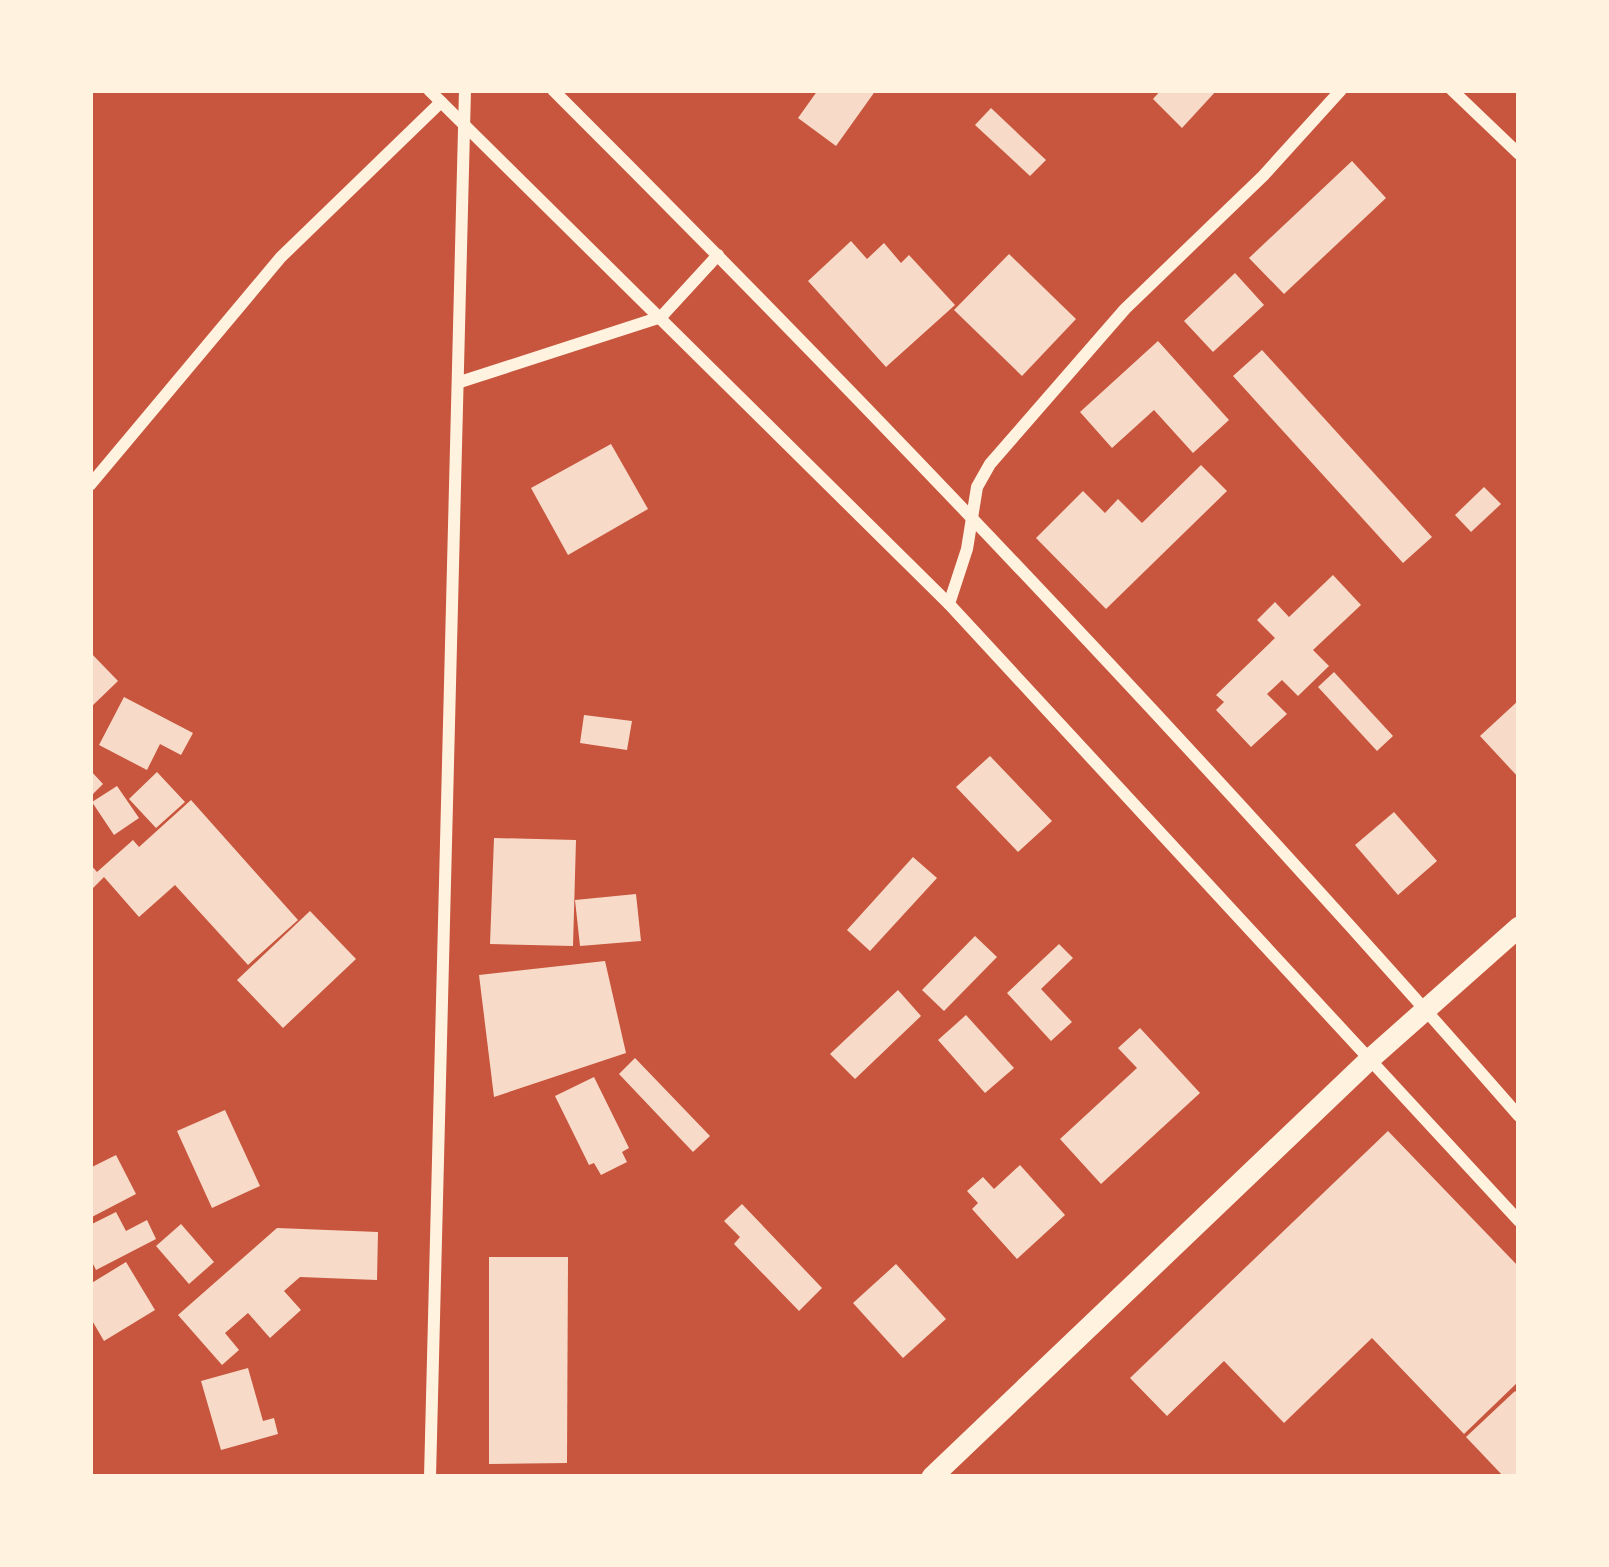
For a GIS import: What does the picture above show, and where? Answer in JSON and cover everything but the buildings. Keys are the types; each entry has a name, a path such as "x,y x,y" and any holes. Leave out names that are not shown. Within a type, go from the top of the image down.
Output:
{"street":[{"path":"429,90 949,604 1519,1221"},
{"path":"430,1477 465,90"},
{"path":"553,90 971,515 1201,758 1519,1116"},
{"path":"949,604 967,549 977,488 990,464 1125,309 1263,176 1341,90"},
{"path":"1452,90 1519,154"},
{"path":"90,485 281,257 441,102"},
{"path":"460,382 661,317 718,255"},
{"path":"932,1477 1369,1060 1519,928"}]}
